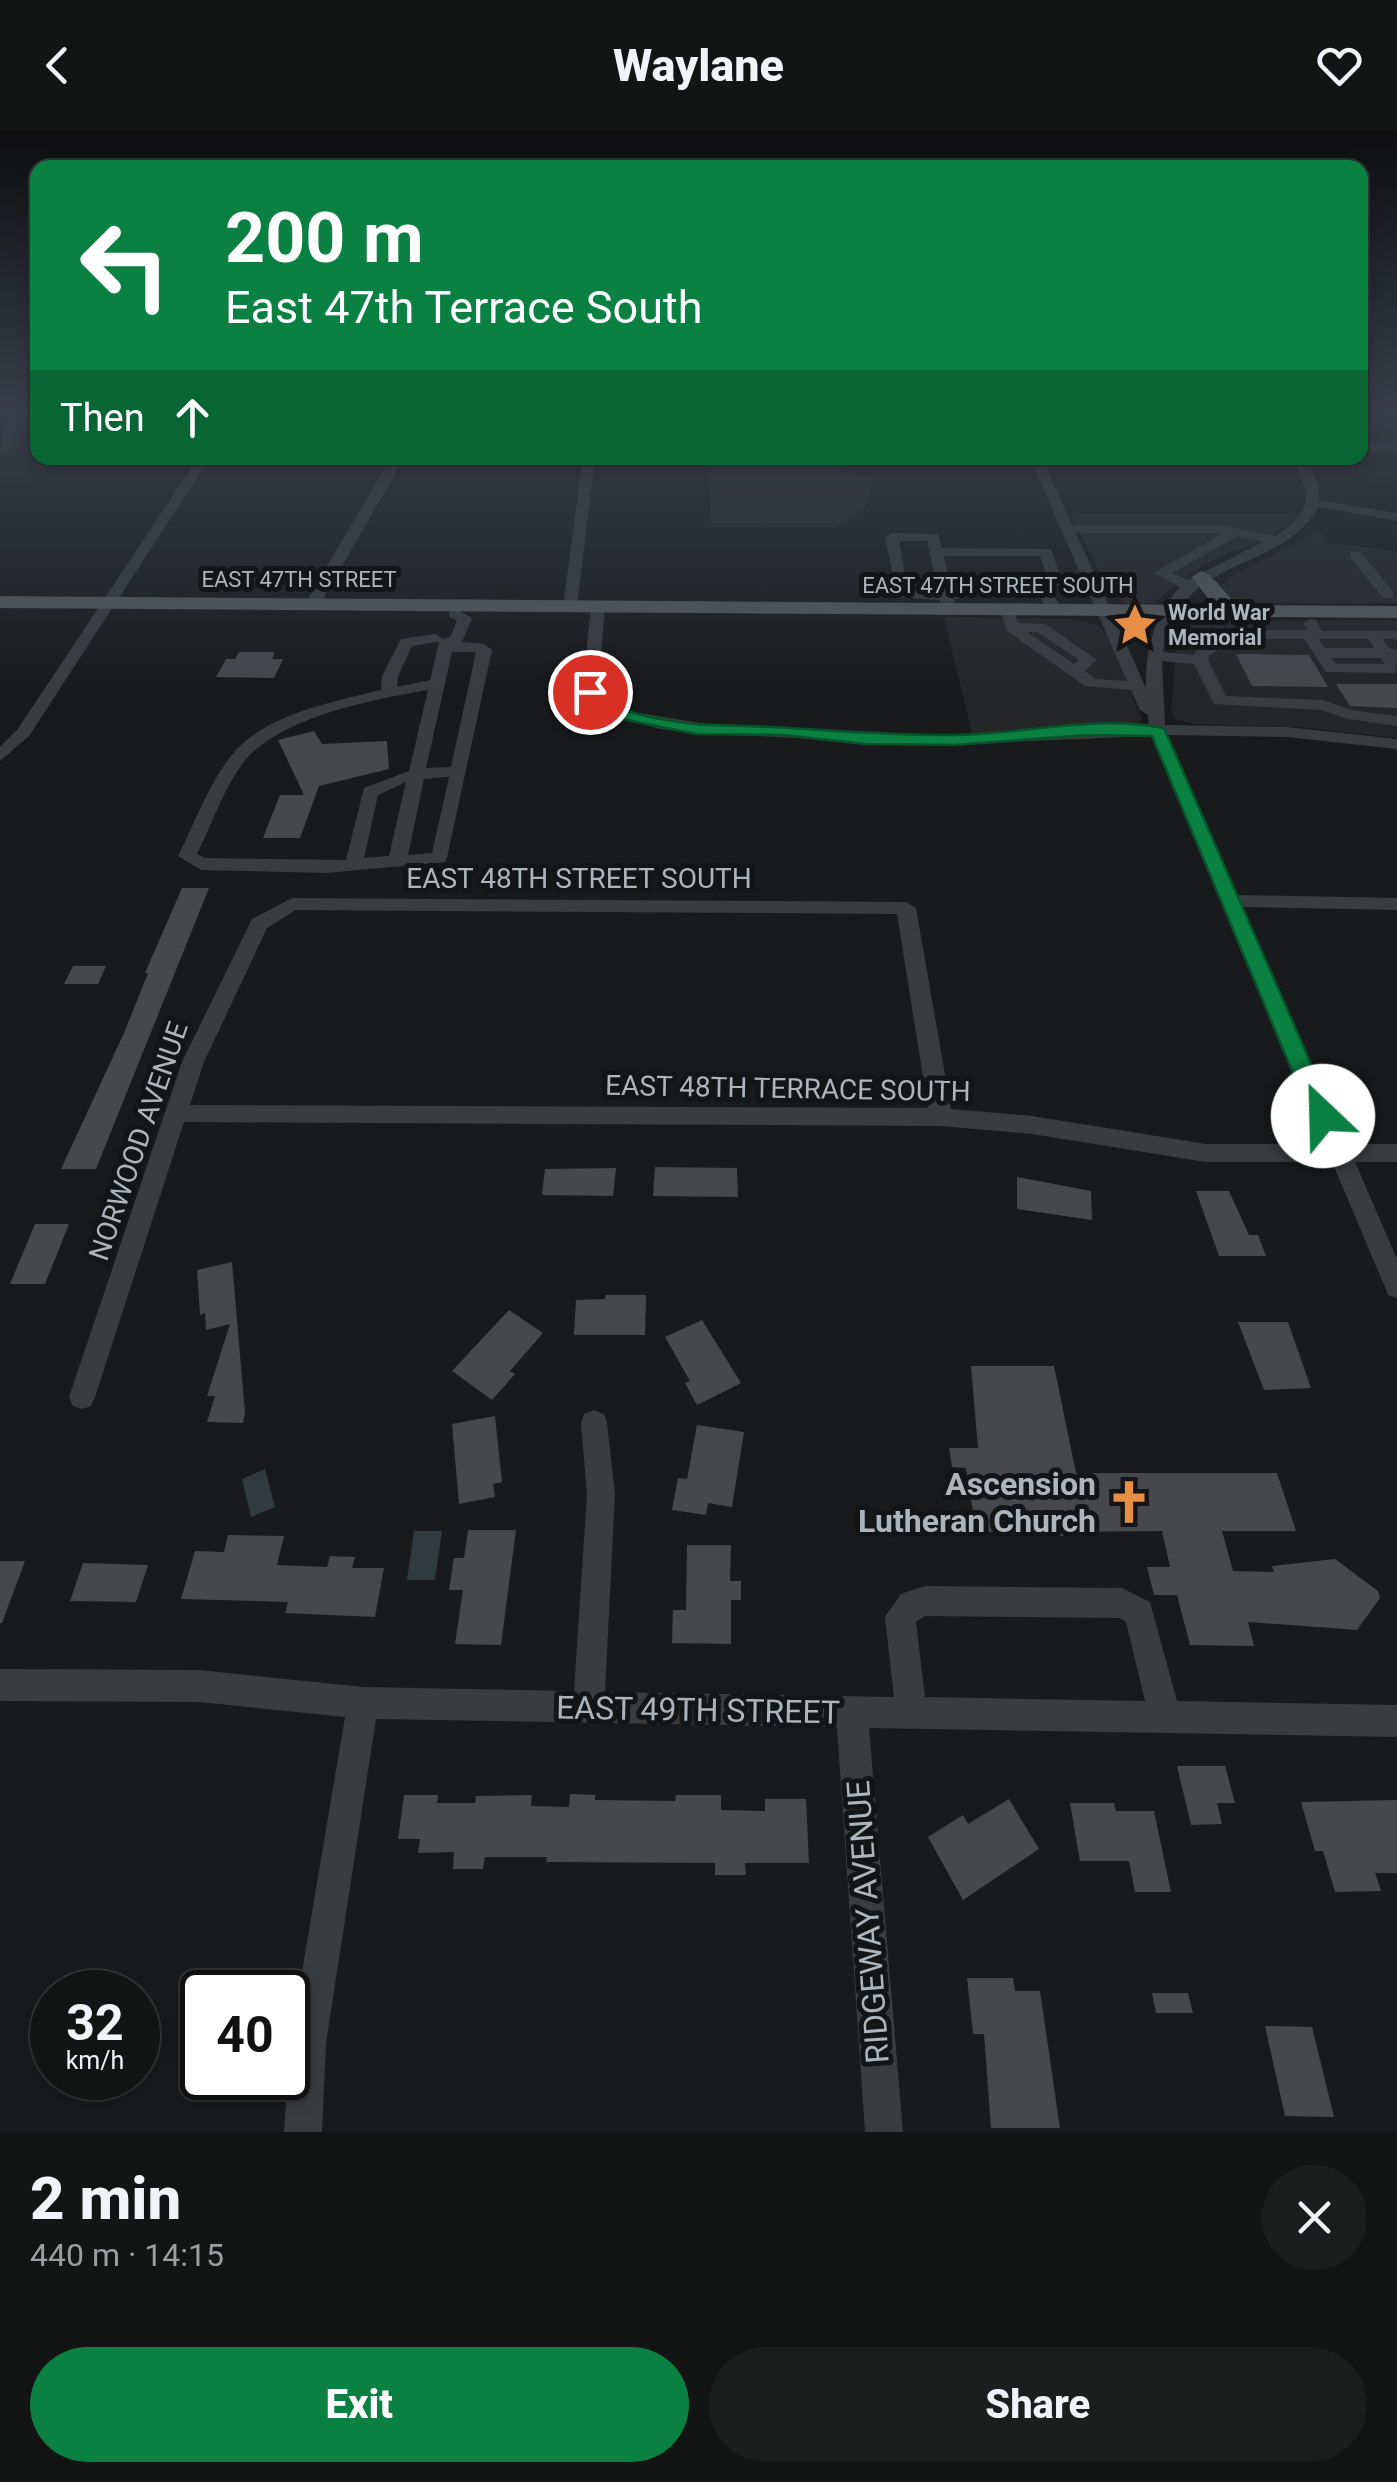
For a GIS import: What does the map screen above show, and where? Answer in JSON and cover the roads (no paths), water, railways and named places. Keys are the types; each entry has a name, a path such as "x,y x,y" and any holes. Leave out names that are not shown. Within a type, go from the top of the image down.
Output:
{"main road":[{"path":"1195,582 1236,611"},
{"name":"EAST 47TH STREET","path":"0,602 313,604 456,610 598,606"},
{"name":"EAST 47TH STREET SOUTH","path":"598,606 939,602 1009,619 1050,602 1102,610 1304,612 1395,603"}],"street":[{"path":"0,756 22,732 172,505"},
{"path":"313,604 338,554 371,505"},
{"path":"570,606 583,505"},
{"path":"1056,505 1397,1287"},
{"path":"1158,732 1151,681 1164,621 1195,582 1278,540 1306,521 1314,505"},
{"path":"1335,505 1397,517"},
{"path":"1066,529 1238,532 1278,540"},
{"path":"1238,532 1260,548"},
{"path":"1195,582 1161,574 1238,532"},
{"path":"936,552 1046,552 1054,578 1050,602 1004,584 939,602 902,594 892,536 933,537 939,602"},
{"path":"1356,555 1395,603"},
{"path":"598,606 590,692 618,713 696,730 783,730 866,739 954,740 1088,730 1289,734 1397,744"},
{"path":"442,643 458,638 465,618 456,610"},
{"path":"1304,612 1331,669 1396,668 1391,653 1372,635"},
{"path":"1009,619 1092,683 1137,686"},
{"path":"1397,635 1216,647 1202,652 1200,660 1220,701 1323,706 1397,721"},
{"path":"389,692 390,676 406,642 479,646 484,650 440,858 354,864 200,864 187,856 244,750 278,729 389,692 436,684"},
{"path":"397,861 442,643"},
{"path":"1154,656 1200,660"},
{"path":"354,864 370,792 391,779 417,772 458,772"},
{"path":"1229,901 1397,904"},
{"name":"EAST 48TH STREET SOUTH","path":"270,914 292,904 906,908 940,1117"},
{"name":"NORWOOD AVENUE","path":"82,1398 193,1062 258,924 270,914"},
{"name":"EAST 48TH TERRACE SOUTH","path":"176,1112 940,1117 1032,1125 1206,1153 1397,1153"},
{"path":"589,1708 601,1494 594,1423"},
{"path":"911,1713 900,1617 912,1605 925,1601 1122,1603 1140,1613 1166,1717"},
{"name":"EAST 49TH STREET","path":"0,1685 199,1686 363,1703 1397,1721"},
{"path":"303,2132 308,2043 363,1703"},
{"name":"RIDGEWAY AVENUE","path":"852,1712 884,2132"}],"place":[{"name":"World War Memorial","path":"1135,625"},
{"name":"Ascension Lutheran Church","path":"1129,1502"}]}
